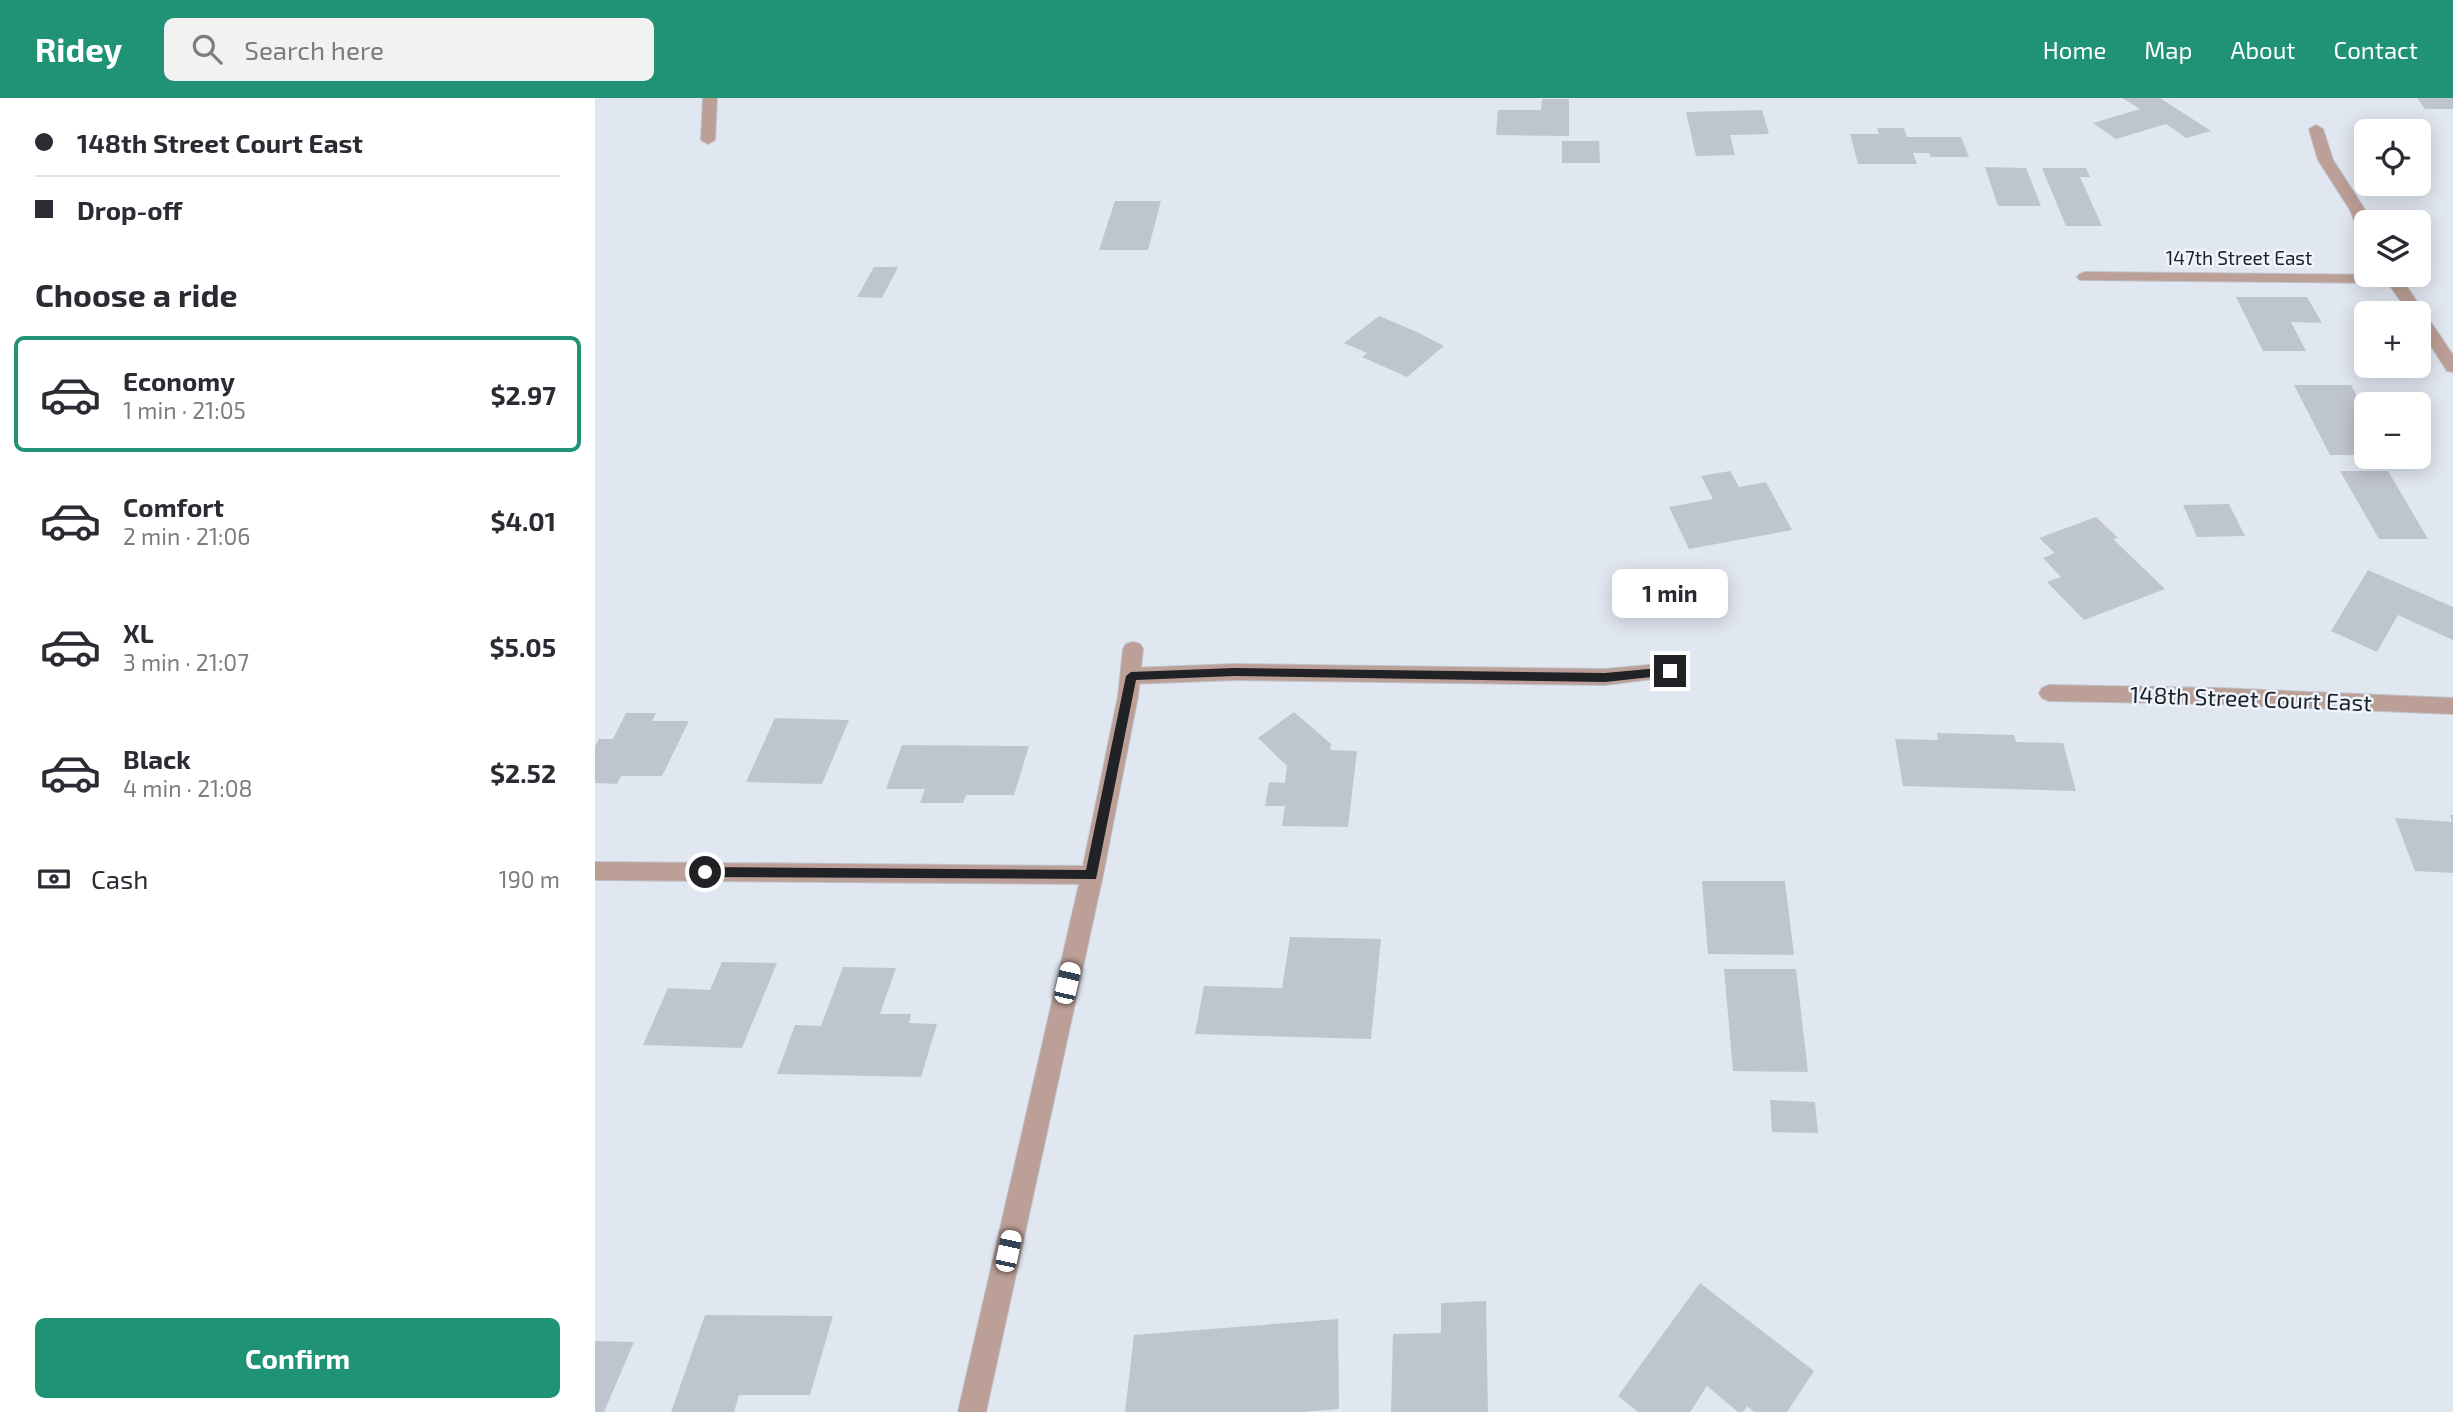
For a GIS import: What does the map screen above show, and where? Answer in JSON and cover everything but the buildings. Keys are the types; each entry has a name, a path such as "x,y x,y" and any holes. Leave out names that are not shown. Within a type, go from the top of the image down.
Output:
{"street":[{"path":"708,140 710,98"},
{"path":"2316,129 2316,138 2324,156 2358,210"},
{"name":"147th Street East","path":"2085,277 2354,276"},
{"path":"2431,334 2453,367"},
{"path":"972,1412 1091,875 1131,676 1133,649"},
{"path":"1131,676 1234,672 1605,677 1670,671"},
{"name":"148th Street Court East","path":"2049,693 2218,696 2453,706"},
{"path":"595,871 1091,875"}],"route":[{"path":"705,872 1091,875 1131,676 1234,672 1605,677 1670,671"}]}
